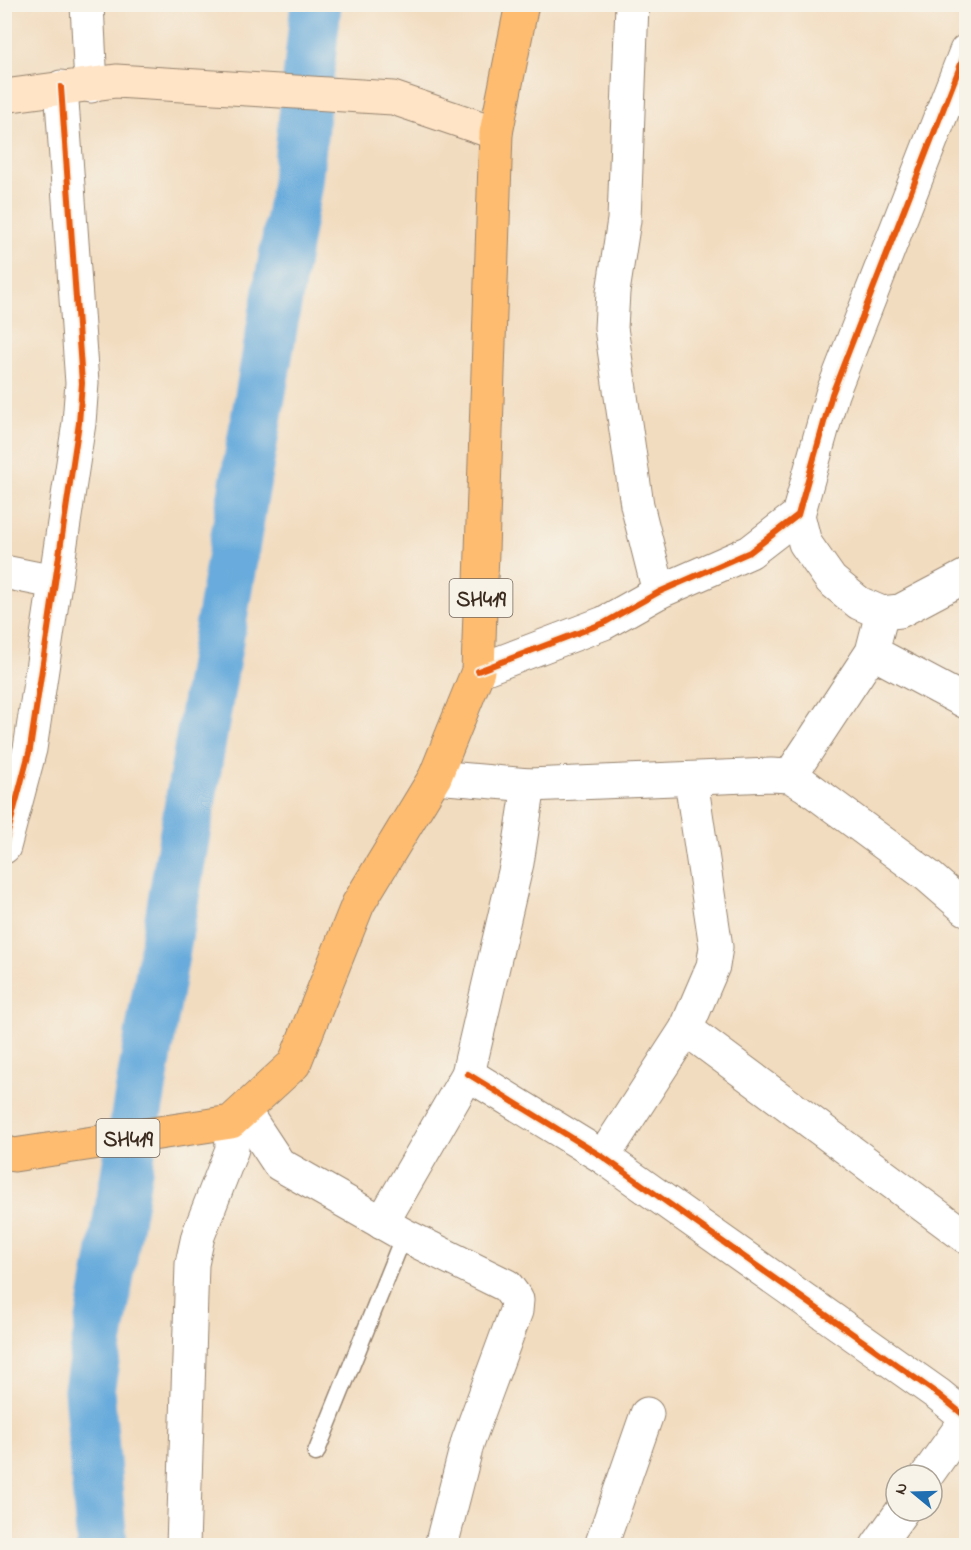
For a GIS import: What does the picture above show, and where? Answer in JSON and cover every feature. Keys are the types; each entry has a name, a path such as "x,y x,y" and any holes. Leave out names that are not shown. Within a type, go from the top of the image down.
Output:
{"main road":[{"name":"SH419","path":"16,1153 234,1118 294,1064 358,904 435,777 478,670 496,133 522,4"}],"street":[{"path":"4,847 30,749 79,423 82,383 76,86 87,4"},
{"path":"632,4 624,220 613,292 611,328 637,505 659,592"},
{"path":"966,51 831,394 798,515 805,543 831,580 859,603 882,613 900,611 966,576"},
{"path":"4,96 116,81 393,98 496,133"},
{"path":"478,670 604,623 659,592 750,552 798,515"},
{"path":"4,572 54,582"},
{"path":"790,776 872,652 882,613"},
{"path":"872,652 966,702"},
{"path":"435,777 529,785 790,776 928,876 966,909"},
{"path":"603,1157 686,1029 713,966 716,947 691,780"},
{"path":"393,1229 468,1074 517,863 529,785"},
{"path":"686,1029 966,1237"},
{"path":"468,1074 603,1157 939,1395 966,1419 935,1463"},
{"path":"234,1118 279,1164 393,1229 507,1287 517,1300 516,1311 468,1441 441,1545"},
{"path":"183,1545 192,1264 198,1236 232,1149 234,1118"},
{"path":"602,1545 647,1414"},
{"path":"877,1545 893,1523"}],"lane":[{"path":"316,1453 393,1229"}],"waterway":[{"path":"102,1546 89,1390 297,182 316,4"}],"cycle path":[{"path":"478,671 604,623 659,592 750,552 798,515 832,394 966,51"},
{"path":"4,847 30,749 79,423 82,383 61,87"},
{"path":"468,1074 603,1157 939,1395 966,1417"}]}
